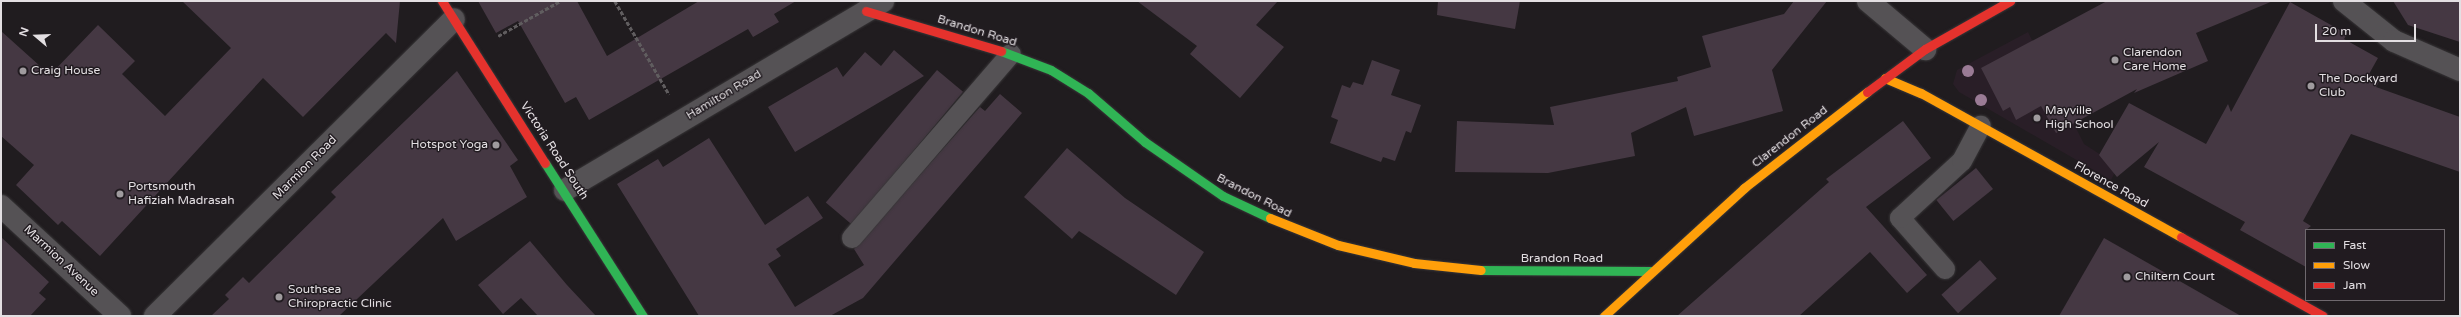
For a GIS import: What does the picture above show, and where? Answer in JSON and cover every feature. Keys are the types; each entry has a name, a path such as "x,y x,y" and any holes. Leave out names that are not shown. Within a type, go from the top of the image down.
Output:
{"street":[{"name":"Victoria Road South","path":"442,1 565,190 643,316"},
{"path":"1868,1 1925,50"},
{"name":"Clarendon Road","path":"1604,316 1650,271 1744,188 1885,78 1925,50 2010,1"},
{"path":"2344,1 2394,41 2460,70"},
{"name":"Hamilton Road","path":"565,190 874,6"},
{"name":"Brandon Road","path":"874,6 1052,70 1088,93 1145,142 1223,196 1286,226 1338,245 1414,263 1479,270 1650,271"},
{"name":"Marmion Road","path":"155,316 454,19"},
{"name":"Florence Road","path":"1885,78 1981,126 2323,316"},
{"name":"Marmion Avenue","path":"1,206 120,316"}],"lane":[{"path":"852,238 1011,54"},
{"path":"1945,269 1900,218 1962,161 1981,126"}],"path":[{"path":"474,50 560,1"},
{"path":"615,1 683,119"}],"shaded area":[{"name":"Mayville High School","path":"2028,32 2084,144 2118,166 2111,180 1959,92 1953,84 1957,70"}],"building":[{"path":"182,1 400,1 396,43 386,33 303,117 263,78 100,256 62,221 58,225 16,185 34,165 1,136 1,31 50,75 98,25 135,61 122,74 165,116 231,48"},
{"path":"478,1 577,1 607,56 699,1 796,1 774,14 779,22 753,37 748,29 589,120 576,97 565,103 518,21 496,33"},
{"path":"1137,1 1278,1 1256,25 1284,47 1240,98 1190,54 1197,46"},
{"path":"1438,1 1520,1 1515,29 1437,15"},
{"path":"1794,1 1827,1 1772,70 1783,111 1694,136 1686,107 1631,133 1635,156 1548,173 1455,172 1457,121 1554,125 1550,107 1678,81 1677,77 1711,67 1702,36 1784,14"},
{"path":"2107,1 2273,1 2196,33 2208,61 2134,93 2137,89 2056,133 2041,106 2016,120 2010,107 2003,111 1981,68"},
{"path":"2393,1 2460,1 2460,42 2408,25"},
{"path":"2290,2 2347,34 2344,39 2378,58 2369,74 2380,80 2376,87 2460,117 2460,172 2351,134 2303,221 2311,226 2305,229 2305,266 2240,230 2245,222 2144,167 2159,142 2117,177 2099,155 2129,103 2206,144 2228,104 2231,112"},
{"path":"894,50 924,76 795,152 768,107 837,67 843,77 865,52 881,66"},
{"path":"1372,60 1400,70 1391,95 1421,105 1411,133 1406,131 1395,161 1383,157 1381,162 1330,143 1338,120 1331,117 1342,85 1350,88 1353,82 1363,85"},
{"path":"937,70 963,92 852,224 826,203"},
{"path":"457,71 518,160 510,166 527,197 456,241 443,218 339,316 211,316 229,299 225,295 243,277 249,283 336,197 331,192"},
{"path":"1000,94 1022,113 863,298 830,316 699,316 617,184 658,159 663,167 709,138 765,225 808,196 823,218 776,249 781,256 768,264 795,307 864,265 854,249 980,107 985,111"},
{"path":"1903,121 1931,158 1866,207 1927,275 1907,293 1870,252 1799,316 1677,316 1829,182 1826,179"},
{"path":"1067,148 1125,198 1204,252 1176,295 1079,231 1072,239 1024,197"},
{"path":"1976,168 1993,189 1953,221 1936,200"},
{"path":"1,237 49,282 39,293 46,299 30,316 1,316"},
{"name":"Chiltern Court","path":"2104,238 2241,316 2059,316"},
{"path":"530,241 567,285 596,316 538,316 521,298 503,314 478,285"},
{"path":"1980,260 1997,279 1958,313 1941,295"}],"traffic: fast":[{"path":"1001,51 1051,70 1088,93 1145,142 1223,196 1270,218"},
{"path":"545,163 643,316"},
{"path":"1481,270 1650,271"}],"traffic: slow":[{"path":"1885,78 1921,93 2181,237"},
{"path":"1604,316 1744,188 1867,92"},
{"path":"1270,218 1338,245 1414,263 1481,270"}],"traffic: jam":[{"path":"442,1 545,163"},
{"path":"1867,92 1925,49 2010,1"},
{"path":"866,11 1001,51"},
{"path":"2181,237 2323,316"}],"place":[{"name":"Clarendon Care Home","path":"2115,60"},
{"name":"Craig House","path":"23,71"},
{"name":"The Dockyard Club","path":"2311,86"},
{"name":"Mayville High School","path":"2037,118"},
{"name":"Hotspot Yoga","path":"496,145"},
{"name":"Portsmouth Hafiziah Madrasah","path":"120,194"},
{"name":"Chiltern Court","path":"2127,277"},
{"name":"Southsea Chiropractic Clinic","path":"279,297"}]}
